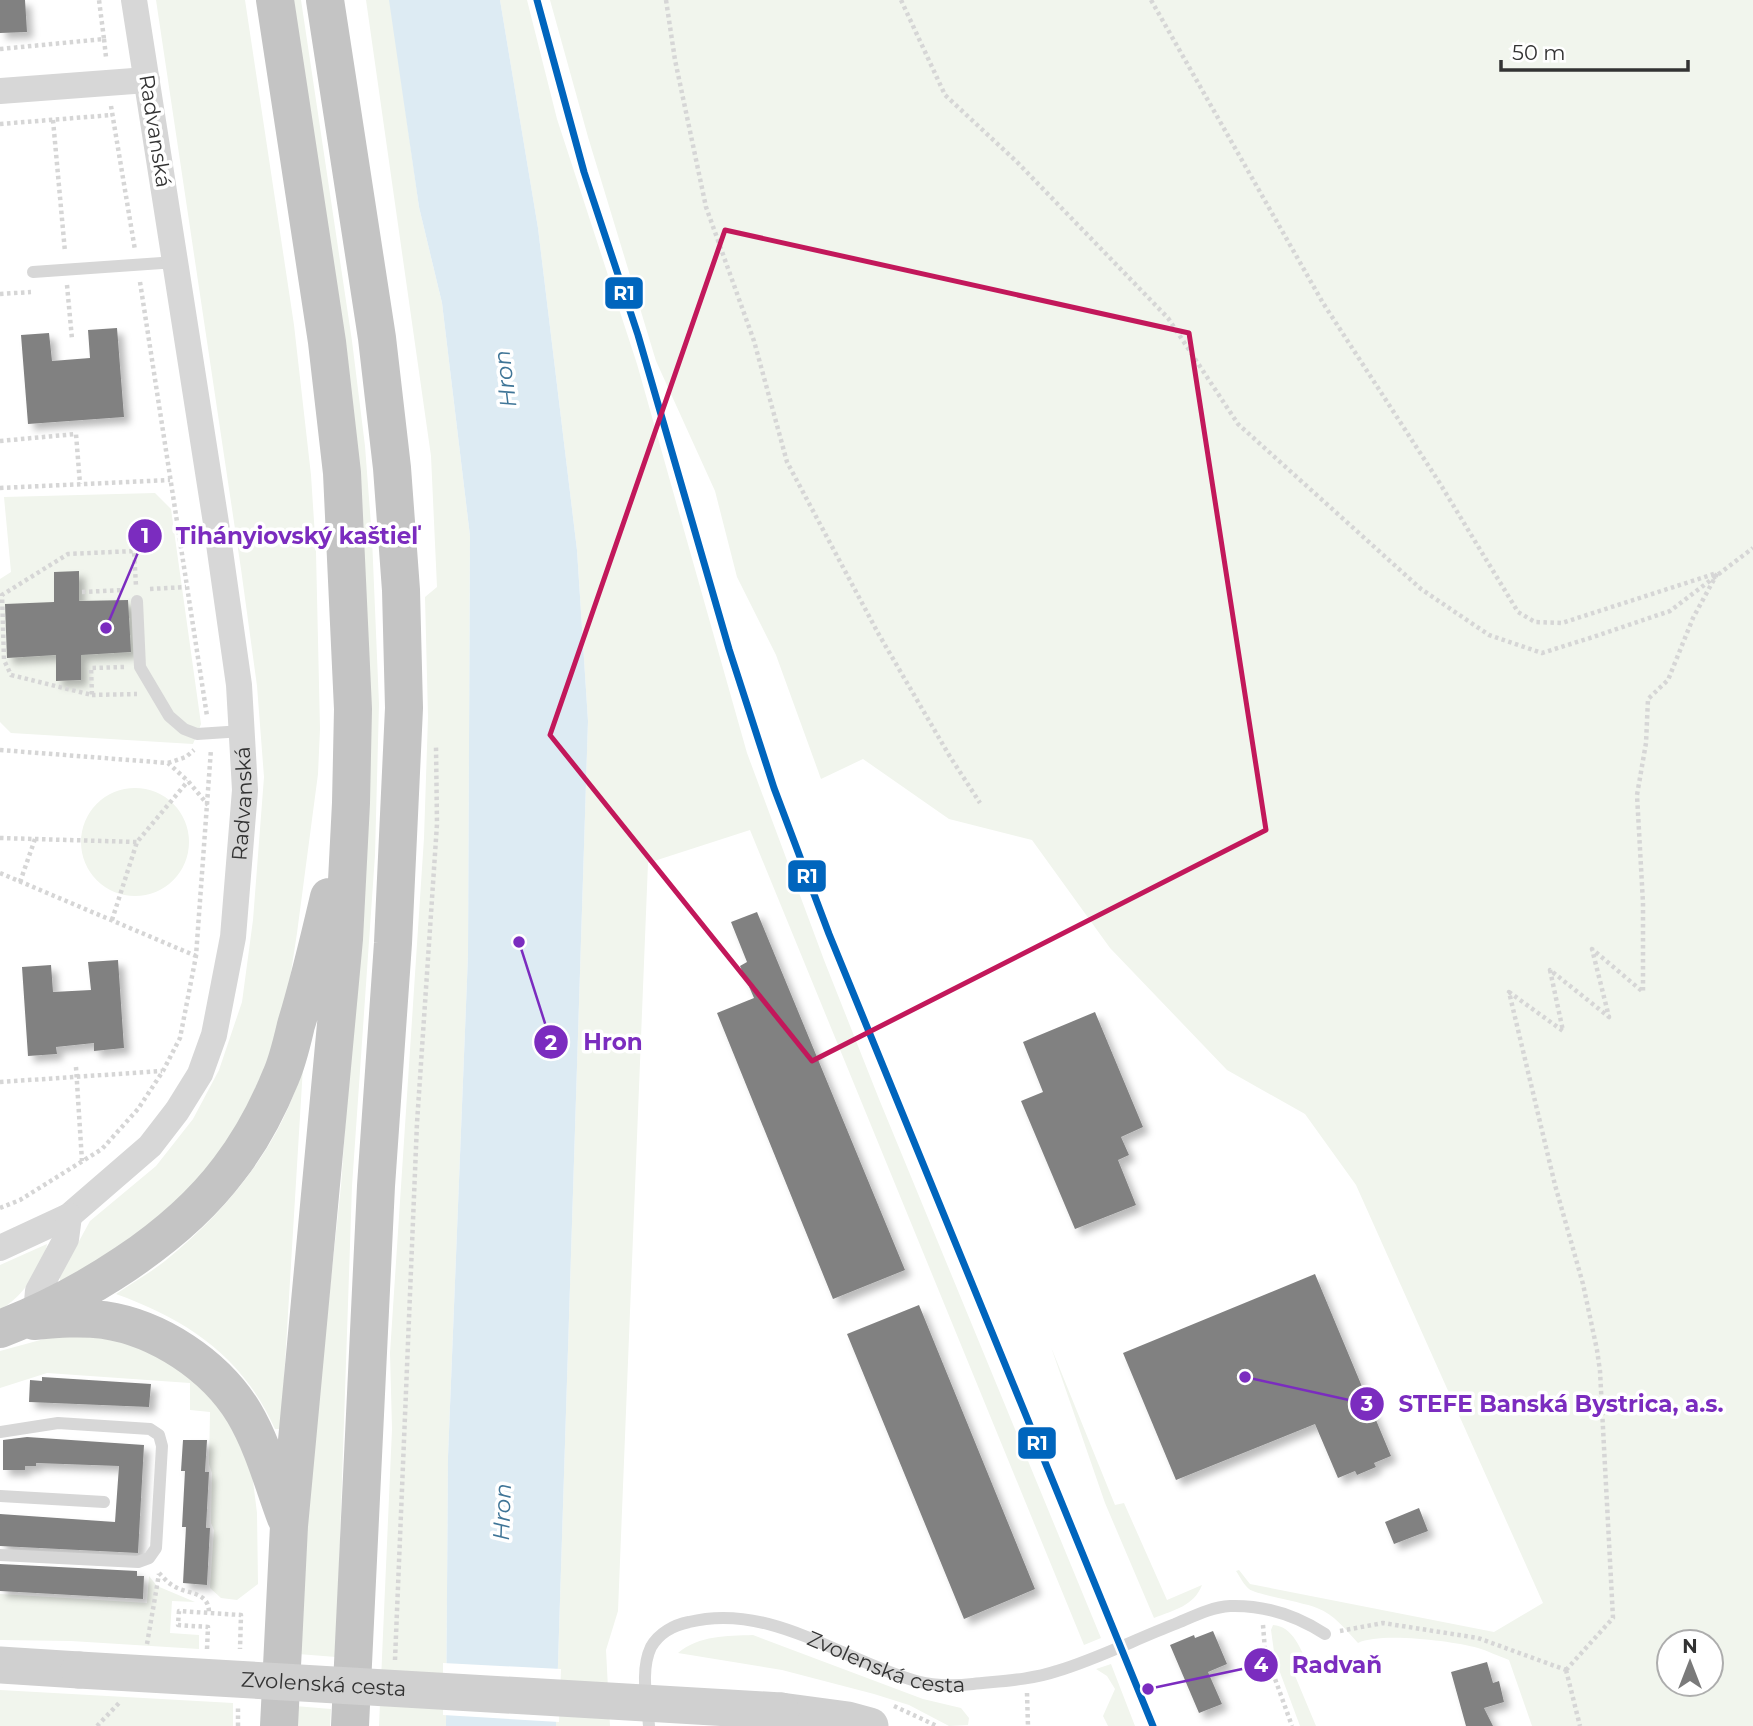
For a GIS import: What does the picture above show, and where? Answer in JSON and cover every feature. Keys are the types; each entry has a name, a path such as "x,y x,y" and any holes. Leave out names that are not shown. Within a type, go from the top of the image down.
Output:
{"highway":[{"path":"275,0 327,342 342,473 352,683 351,803 344,939 289,1526 279,1726"},
{"path":"325,0 377,338 392,468 401,590 404,708 401,800 376,1186 350,1726"},
{"path":"17,1321 80,1291 124,1265 163,1235 229,1169 257,1124 281,1075 298,1021 351,803"},
{"path":"17,1321 75,1318 129,1325 155,1335 195,1361 218,1381 243,1412 259,1443 289,1526"}],"main road":[{"name":"Zvolenská cesta","path":"0,1665 781,1711 825,1716 870,1726"}],"street":[{"name":"Radvanská","path":"0,1248 69,1216 150,1146 177,1111 200,1074 214,1035 233,937 245,790 243,731 216,523 134,0"},
{"path":"0,91 147,80"},
{"path":"17,1321 38,1291 66,1239 69,1216"}],"lane":[{"path":"33,272 176,262"},
{"path":"137,595 140,667 169,716 184,729 197,734 243,731"},
{"path":"0,1432 58,1423 150,1429 159,1435 162,1446 156,1548 149,1558 138,1562 0,1555"},
{"path":"0,1496 104,1502"},
{"name":"Zvolenská cesta","path":"649,1726 645,1668 651,1647 662,1633 682,1623 709,1617 740,1618 772,1624 917,1682 953,1686 1026,1679 1057,1671 1202,1613 1228,1606 1261,1607 1297,1618 1325,1634"}],"path":[{"path":"99,0 106,57"},
{"path":"666,0 675,60 706,207 754,341 787,462 878,634 948,755 980,803"},
{"path":"901,0 945,95 1017,162 1168,318 1238,425 1421,589 1489,635 1542,653 1670,611 1753,548"},
{"path":"1150,0 1323,303 1439,482 1518,612 1535,622 1562,623 1718,572"},
{"path":"0,49 104,39"},
{"path":"0,124 112,115"},
{"path":"53,120 72,339"},
{"path":"0,441 76,435 80,484"},
{"path":"0,488 170,480"},
{"path":"92,695 92,667 140,667 141,694 92,695 11,675 4,660 2,595 68,554 134,551 137,595"},
{"path":"1566,1670 1614,1618 1600,1371 1583,1284 1555,1185 1509,992 1563,1031 1550,970 1609,1017 1592,949 1643,992 1643,904 1637,795 1646,743 1648,699 1668,680 1693,618 1718,572"},
{"path":"82,592 137,595 187,587"},
{"path":"394,1671 417,1123 437,824 436,736"},
{"path":"0,750 168,764 188,780 208,805"},
{"path":"111,920 137,842 188,780"},
{"path":"0,838 137,842"},
{"path":"20,882 35,839"},
{"path":"0,873 196,956"},
{"path":"76,1067 82,1162"},
{"path":"0,1082 163,1071"},
{"path":"159,1573 173,1586 203,1597 209,1604 209,1613 179,1611 178,1625 208,1627 207,1643"},
{"path":"1261,1607 1265,1651 1292,1726"},
{"path":"1325,1634 1383,1623 1478,1637 1566,1670"},
{"path":"1566,1670 1580,1726"},
{"path":"1026,1679 1028,1726"}],"highlighted area":[{"path":"725,230 1189,333 1266,830 812,1061 550,735"}],"shaded area":[{"path":"156,0 245,0 294,325 311,475 316,552 320,729 318,774 287,998 274,1048 235,1132 202,1177 125,1249 60,1281 60,1276 90,1221 156,1166 193,1119 219,1070 242,1002 253,920 264,777 257,686 241,569"},
{"path":"291,0 301,0 352,341 365,446 372,538 379,704 375,855 352,1186 336,1657 298,1654 306,1510 341,1186 364,855"},
{"path":"366,0 390,0 419,207 442,303 470,536 468,955 448,1457 446,1726 379,1726 392,1429 390,1353 424,838 428,717 425,597 437,587 431,456"},
{"path":"500,0 527,0 557,119 637,364 747,753 879,1099 1101,1638 1084,1645 750,830 648,863 618,1611 606,1650 610,1726 556,1726 588,721 577,550 538,228"},
{"path":"550,0 1753,0 1753,1726 1532,1726 1509,1660 1478,1648 1435,1640 1383,1638 1358,1643 1329,1614 1254,1591 1244,1583 1236,1571 1239,1570 1250,1584 1494,1632 1543,1603 1356,1185 1305,1114 1227,1070 1110,948 1032,840 949,819 863,759 821,779 776,655 737,577 715,491 656,361 588,137"},
{"path":"155,493 171,509 201,724 193,744 11,733 0,722 0,579 11,572 4,497"},
{"path":"135,788 156,792 173,804 185,821 189,842 185,863 173,880 156,892 135,896 114,892 97,880 85,863 81,842 85,821 97,804 114,792"},
{"path":"303,1067 281,1429 275,1429 247,1381 210,1344 167,1316 116,1294 165,1261 231,1198 281,1123"},
{"path":"47,1244 30,1281 8,1305 0,1309 0,1265"},
{"path":"55,1336 114,1336 172,1362 216,1399 250,1457 257,1513 258,1584 237,1600 221,1598 210,1588 214,1530 211,1523 212,1473 209,1464 210,1412 190,1410 190,1383 47,1373 0,1388 0,1351"},
{"path":"1051,1347 1115,1505 1124,1503 1167,1600 1202,1585 1189,1603 1154,1618 1105,1503"},
{"path":"149,1576 157,1586 195,1602 172,1601 170,1633 199,1635 199,1649 71,1641 0,1640 0,1594 147,1603"},
{"path":"1273,1625 1280,1626 1291,1634 1308,1665 1293,1671 1316,1726 1300,1726 1275,1659 1271,1630"},
{"path":"753,1635 923,1699 961,1708 969,1718 968,1725 949,1726 909,1705 782,1670 678,1653 704,1640"},
{"path":"1111,1664 1135,1726 1108,1726 1103,1716 1115,1689 1107,1676 1096,1669"},
{"path":"0,1690 233,1703 233,1726 0,1726"},
{"path":"295,1706 331,1709 330,1726 294,1726"}],"water":[{"path":"389,0 500,0 538,228 577,550 588,721 556,1726 446,1726 448,1457 468,955 470,536 442,303 419,207"}],"pier":[{"path":"443,1663 561,1669 559,1722 443,1715"}],"building":[{"path":"0,0 25,0 27,32 0,33"},
{"path":"117,328 124,417 28,424 21,335 49,333 52,361 90,358 88,330"},
{"path":"79,571 79,601 128,600 131,652 81,655 81,680 56,681 56,655 7,658 5,604 54,602 54,572"},
{"path":"757,912 905,1270 833,1299 717,1013 754,998 740,966 747,962 731,922"},
{"path":"118,960 124,1048 94,1051 94,1043 56,1047 57,1054 28,1056 22,967 51,965 53,992 91,990 88,962"},
{"path":"1095,1012 1143,1127 1121,1137 1129,1155 1118,1160 1136,1205 1075,1229 1021,1101 1043,1092 1023,1042"},
{"path":"1315,1274 1391,1456 1374,1463 1376,1467 1357,1475 1355,1471 1338,1478 1315,1424 1176,1480 1123,1353"},
{"path":"919,1305 1035,1589 964,1619 847,1334"},
{"path":"42,1377 151,1384 149,1407 29,1402 30,1380 42,1381"},
{"path":"27,1437 144,1445 138,1553 0,1546 0,1514 115,1522 119,1466 36,1463 36,1466 25,1466 25,1470 3,1470 3,1440"},
{"path":"183,1440 207,1440 205,1472 209,1472 206,1528 210,1528 207,1585 183,1583 186,1527 182,1527 185,1471 181,1471"},
{"path":"1419,1508 1428,1531 1394,1544 1385,1522"},
{"path":"0,1564 137,1571 137,1576 144,1576 143,1599 0,1591"},
{"path":"1213,1631 1227,1664 1208,1672 1222,1704 1199,1713 1170,1645"},
{"path":"1487,1662 1493,1683 1499,1681 1504,1702 1484,1708 1493,1726 1466,1726 1451,1672"}],"transit line":[{"name":"R1","path":"537,0 584,172 638,335 729,649 774,788 829,934 1153,1726"}],"place":[{"name":"Tihányiovský kaštieľ","path":"106,628"},
{"name":"Hron","path":"519,942"},
{"name":"STEFE Banská Bystrica, a.s.","path":"1245,1377"},
{"name":"Radvaň","path":"1148,1689"}]}
